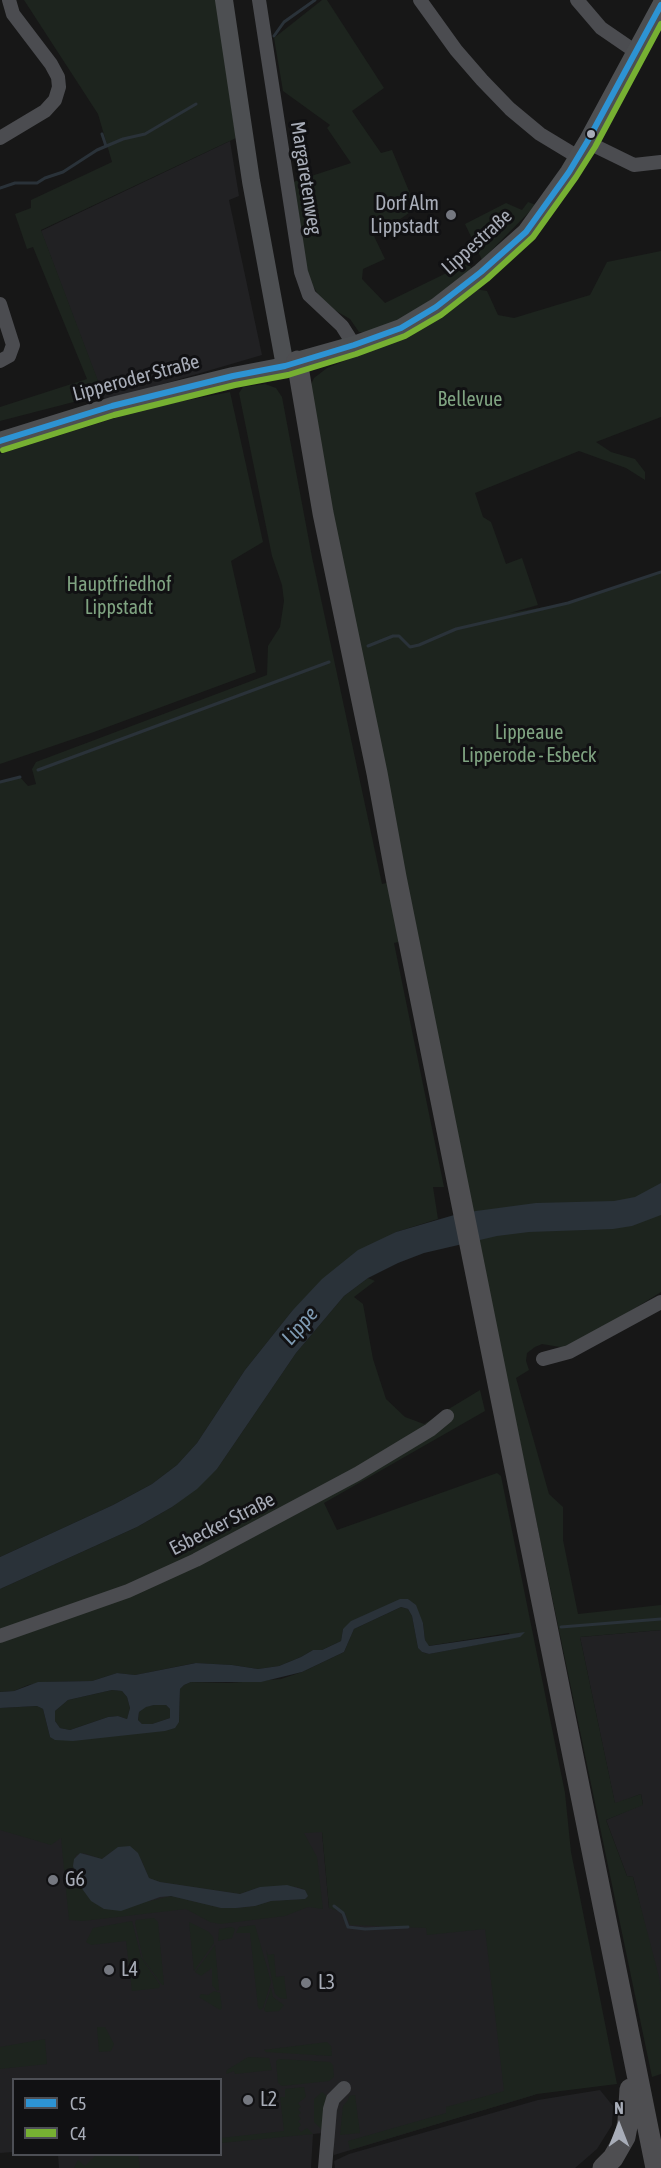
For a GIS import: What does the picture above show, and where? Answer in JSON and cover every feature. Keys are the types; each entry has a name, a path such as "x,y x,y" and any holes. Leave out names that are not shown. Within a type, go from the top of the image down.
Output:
{"highway":[{"path":"291,363 317,514 634,2084 656,2168"},
{"path":"634,2084 661,2123"},
{"path":"603,2168 613,2158 625,2137 634,2084"},
{"path":"634,2084 645,2168"}],"main road":[{"path":"225,0 251,181 291,363"},
{"path":"234,0 260,180 291,363"},
{"name":"Lippestraße","path":"291,363 354,345 401,328 436,307 482,272 526,232 583,149 661,5"},
{"name":"Lipperoder Straße","path":"0,441 112,406 291,363"}],"street":[{"path":"0,138 45,111 54,100 59,87 51,64 13,14 9,0"},
{"name":"Margaretenweg","path":"259,0 301,272 309,295 342,326 354,345"},
{"path":"420,0 456,50 482,80 510,109 540,134 634,165 661,162"},
{"path":"577,0 601,28 636,52"},
{"path":"0,304 13,338 13,345 9,356 0,361"},
{"path":"543,1359 569,1352 661,1302"},
{"name":"Esbecker Straße","path":"0,1636 128,1591 196,1560 357,1474 430,1430 447,1416"},
{"path":"326,2168 330,2109 333,2099 344,2088"}],"shaded area":[{"path":"230,141 239,196 229,200 262,355 105,401 41,231"},
{"path":"661,1630 661,1992 633,1877 627,1876 606,1820 643,1804 641,1794 615,1804 580,1637"},
{"path":"0,1789 84,1830 322,1832 329,1908 551,1894 556,2077 534,2095 334,2155 334,2132 313,2134 311,2168 59,2168 58,2156 222,2156 222,2078 12,2078 12,2152 0,2153"},
{"path":"600,2090 613,2106 612,2125 597,2149 575,2168 335,2168 334,2161 349,2154 538,2100"}],"green space":[{"path":"24,0 216,0 236,138 41,230 100,386 93,397 0,421 0,407 87,379 33,247 27,249 15,214 31,208 31,200 112,162 98,114"},
{"path":"322,0 327,0 384,88 352,111 381,153 392,150 416,208 396,222 372,232 385,259 363,269 362,279 385,303 467,263 474,271 402,319 368,333 359,332 350,319 324,304 308,278 293,182 351,163 327,128 330,125 283,91 274,38"},
{"path":"528,202 536,205 482,260 465,224 506,203 522,210"},
{"path":"661,251 661,417 596,442 611,452 635,459 645,472 645,480 626,468 579,451 475,493 483,517 491,522 506,564 522,558 538,605 510,613 562,604 661,571 661,1292 566,1348 542,1344 535,1347 527,1353 526,1361 529,1370 516,1378 549,1494 563,1507 563,1540 578,1614 661,1605 661,1630 580,1637 615,1803 641,1794 643,1805 606,1820 627,1876 633,1877 659,1977 661,2074 652,2077 415,938 394,943 444,1187 433,1187 438,1219 396,1232 292,1311 245,1370 197,1443 177,1465 152,1484 113,1505 0,1557 0,782 20,777 28,786 36,784 32,769 36,762 267,675 268,646 280,627 284,601 282,585 272,556 239,393 243,387 265,384 276,388 282,397 312,557 382,884 404,879 309,389 314,378 327,368 410,334 475,289 487,291 498,315 514,318 590,295 607,262"},
{"name":"Hauptfriedhof Lippstadt","path":"230,392 263,542 231,561 256,672 0,764 0,454 147,408"},
{"path":"368,1278 375,1281 354,1297 363,1304 373,1359 386,1399 405,1417 424,1424 480,1390 485,1411 324,1503 337,1530 497,1473 501,1476 565,1793 571,1852 617,2084 537,2094 350,2150 348,2141 446,2113 446,2107 504,2091 485,1929 427,1935 426,1928 350,1925 345,1913 329,1908 322,1832 304,1833 317,1857 323,1909 308,1907 285,1916 220,1924 210,1922 186,1909 83,1921 69,1920 61,1838 51,1845 0,1830 0,1708 37,1706 43,1709 50,1737 179,1722 180,1689 184,1685 191,1682 229,1683 281,1679 302,1672 344,1652 354,1629 401,1607 408,1609 412,1616 418,1648 429,1654 511,1638 509,1633 428,1646 423,1623 408,1599 343,1629 341,1641 322,1650 313,1650 279,1666 258,1669 195,1663 135,1675 117,1673 92,1681 46,1682 28,1685 14,1691 0,1692 0,1589 137,1527 172,1507 217,1469 296,1353 344,1296","holes":["112,1851 141,1859 149,1878 160,1882 240,1894 260,1887 297,1887 305,1890 308,1896 305,1899 271,1901 236,1908 221,1908 171,1896 150,1901 73,1866 76,1855 83,1853 102,1859"]},
{"path":"112,1690 122,1691 127,1697 130,1708 127,1719 118,1716 108,1717 70,1730 60,1728 55,1721 55,1711 68,1700"},
{"path":"166,1705 170,1709 170,1718 152,1724 142,1724 138,1720 139,1712 146,1706"},
{"path":"154,1918 158,1922 164,1985 143,1959 135,1923 136,1920"},
{"path":"132,1921 141,1957 160,1985 159,1988 132,1991 126,1941 91,1945 86,1942 93,1928"},
{"path":"189,1922 209,1932 214,1943 194,1971"},
{"path":"255,1925 271,1982 263,2008 260,2010 250,1933 236,1933 239,1927"},
{"path":"232,1927 235,1929 232,1938 218,1941 219,1929"},
{"path":"215,1945 219,1990 217,1991 212,1985 212,1968 201,1976 195,1972"},
{"path":"266,1950 268,1955 274,1954 276,1977 284,1976 287,1999 275,1994"},
{"path":"271,1988 273,1997 284,2005 279,2011 266,2012 264,2010"},
{"path":"214,1991 220,1993 222,2008 220,2010 199,1997 201,1994 208,1995"},
{"path":"97,2027 105,2027 114,2044 111,2051 99,2052"},
{"path":"45,2039 47,2064 0,2069 0,2047"},
{"path":"327,2042 331,2046 332,2056 266,2052 264,2050"},
{"path":"248,2057 269,2058 272,2070 235,2074 234,2071 226,2074 227,2070"},
{"path":"279,2059 330,2062 333,2065 334,2077 329,2081 282,2086 278,2083 276,2061"},
{"path":"304,2087 306,2097 298,2103 301,2113 298,2115 301,2119 298,2121 301,2125 298,2128 301,2132 307,2128 313,2134 222,2143 222,2138 284,2131 280,2097 285,2097 285,2089"},
{"path":"322,2092 328,2097 323,2131 314,2122 314,2099"},
{"path":"355,2095 360,2133 340,2135 343,2106 349,2096"},
{"path":"95,2156 138,2156 140,2168 74,2168 78,2160 85,2166"}],"water":[{"name":"Lippe","path":"661,1183 661,1215 632,1226 497,1236 424,1253 368,1278 344,1296 296,1353 217,1469 197,1489 172,1507 137,1527 0,1589 0,1557 113,1505 152,1484 177,1465 197,1443 245,1370 292,1311 322,1279 358,1250 396,1232 461,1213 536,1203 614,1201 635,1197"},
{"path":"400,1599 408,1599 416,1605 423,1623 425,1640 429,1646 525,1632 520,1637 429,1654 418,1648 412,1616 408,1609 401,1607 354,1629 344,1652 302,1672 261,1682 191,1682 184,1685 180,1689 179,1722 175,1728 165,1731 73,1741 55,1740 50,1737 43,1709 37,1706 0,1708 0,1692 14,1691 38,1682 92,1681 117,1673 135,1675 196,1663 258,1669 279,1666 313,1650 322,1650 341,1641 343,1629 351,1621","holes":["112,1690 122,1691 127,1697 130,1708 127,1719 118,1716 108,1717 70,1730 60,1728 55,1721 55,1711 68,1700","154,1705 166,1705 170,1709 170,1718 152,1724 142,1724 138,1720 139,1712"]},
{"path":"130,1846 138,1853 149,1878 160,1882 240,1894 260,1887 287,1885 305,1890 308,1896 305,1899 271,1901 255,1906 221,1908 171,1896 160,1897 121,1911 104,1909 91,1901 83,1890 73,1866 74,1859 80,1853 102,1859 118,1847"}],"waterway":[{"path":"274,36 284,22 315,0"},
{"path":"0,188 15,183 37,183 63,172 97,150 123,139 145,134 196,104"},
{"path":"102,134 106,146"},
{"path":"368,646 393,636 399,636 410,647 419,645 456,629 568,603 661,572"},
{"path":"38,770 329,662"},
{"path":"0,782 20,777"},
{"path":"561,1627 661,1619"},
{"path":"334,1906 343,1913 348,1927 365,1929 408,1927"}],"transit line":[{"name":"C5","path":"0,441 112,406 233,376 285,366 354,345 401,328 436,307 481,272 526,232 569,172 587,142 661,5"},
{"name":"C4","path":"3,450 114,415 235,385 288,375 405,336 441,315 487,279 533,237 595,147 661,24"}],"place":[{"name":"Dorf Alm Lippstadt","path":"451,215"},
{"name":"G6","path":"53,1880"},
{"name":"L4","path":"109,1970"},
{"name":"L3","path":"306,1983"},
{"name":"L2","path":"248,2100"}],"park label":[{"name":"Bellevue","path":"470,400"},
{"name":"Lippeaue Lipperode - Esbeck","path":"529,744"}]}
